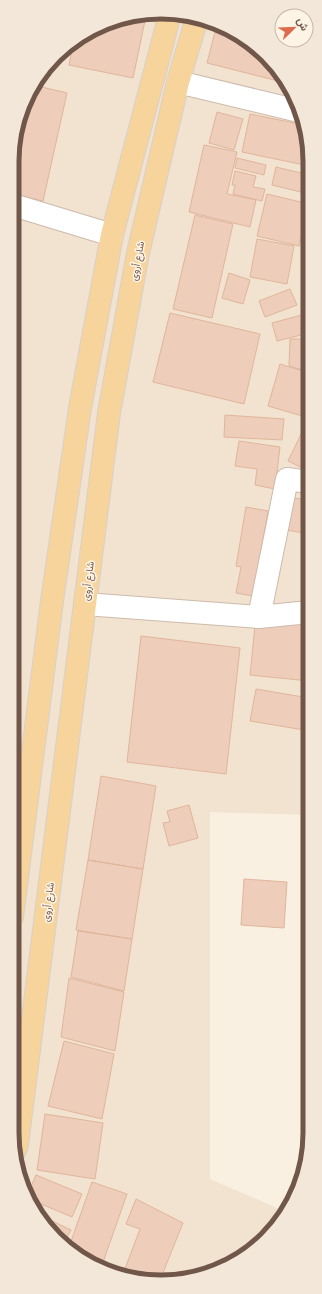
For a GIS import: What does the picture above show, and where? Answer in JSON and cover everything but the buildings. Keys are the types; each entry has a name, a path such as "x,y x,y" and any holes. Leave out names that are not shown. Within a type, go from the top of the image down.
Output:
{"main road":[{"path":"19,862 52,601 80,408 112,235 169,19"},
{"name":"شارع أروى","path":"19,1122 111,405 138,254 178,82 195,23"},
{"path":"52,601 85,604"}],"street":[{"path":"178,82 293,110"},
{"path":"19,207 112,235"},
{"path":"259,617 287,478 303,481"},
{"path":"85,604 259,617 303,613"}],"shaded area":[{"path":"152,19 180,20 207,27 232,38 255,54 274,75 288,98 298,124 303,152 303,815 210,812 210,1179 280,1210 268,1227 255,1240 224,1260 198,1270 180,1274 142,1274 115,1267 90,1256 67,1240 54,1227 38,1204 30,1187 24,1170 19,1142 20,142 27,115 38,90 54,67 67,54 90,38 107,30 124,24"}]}
